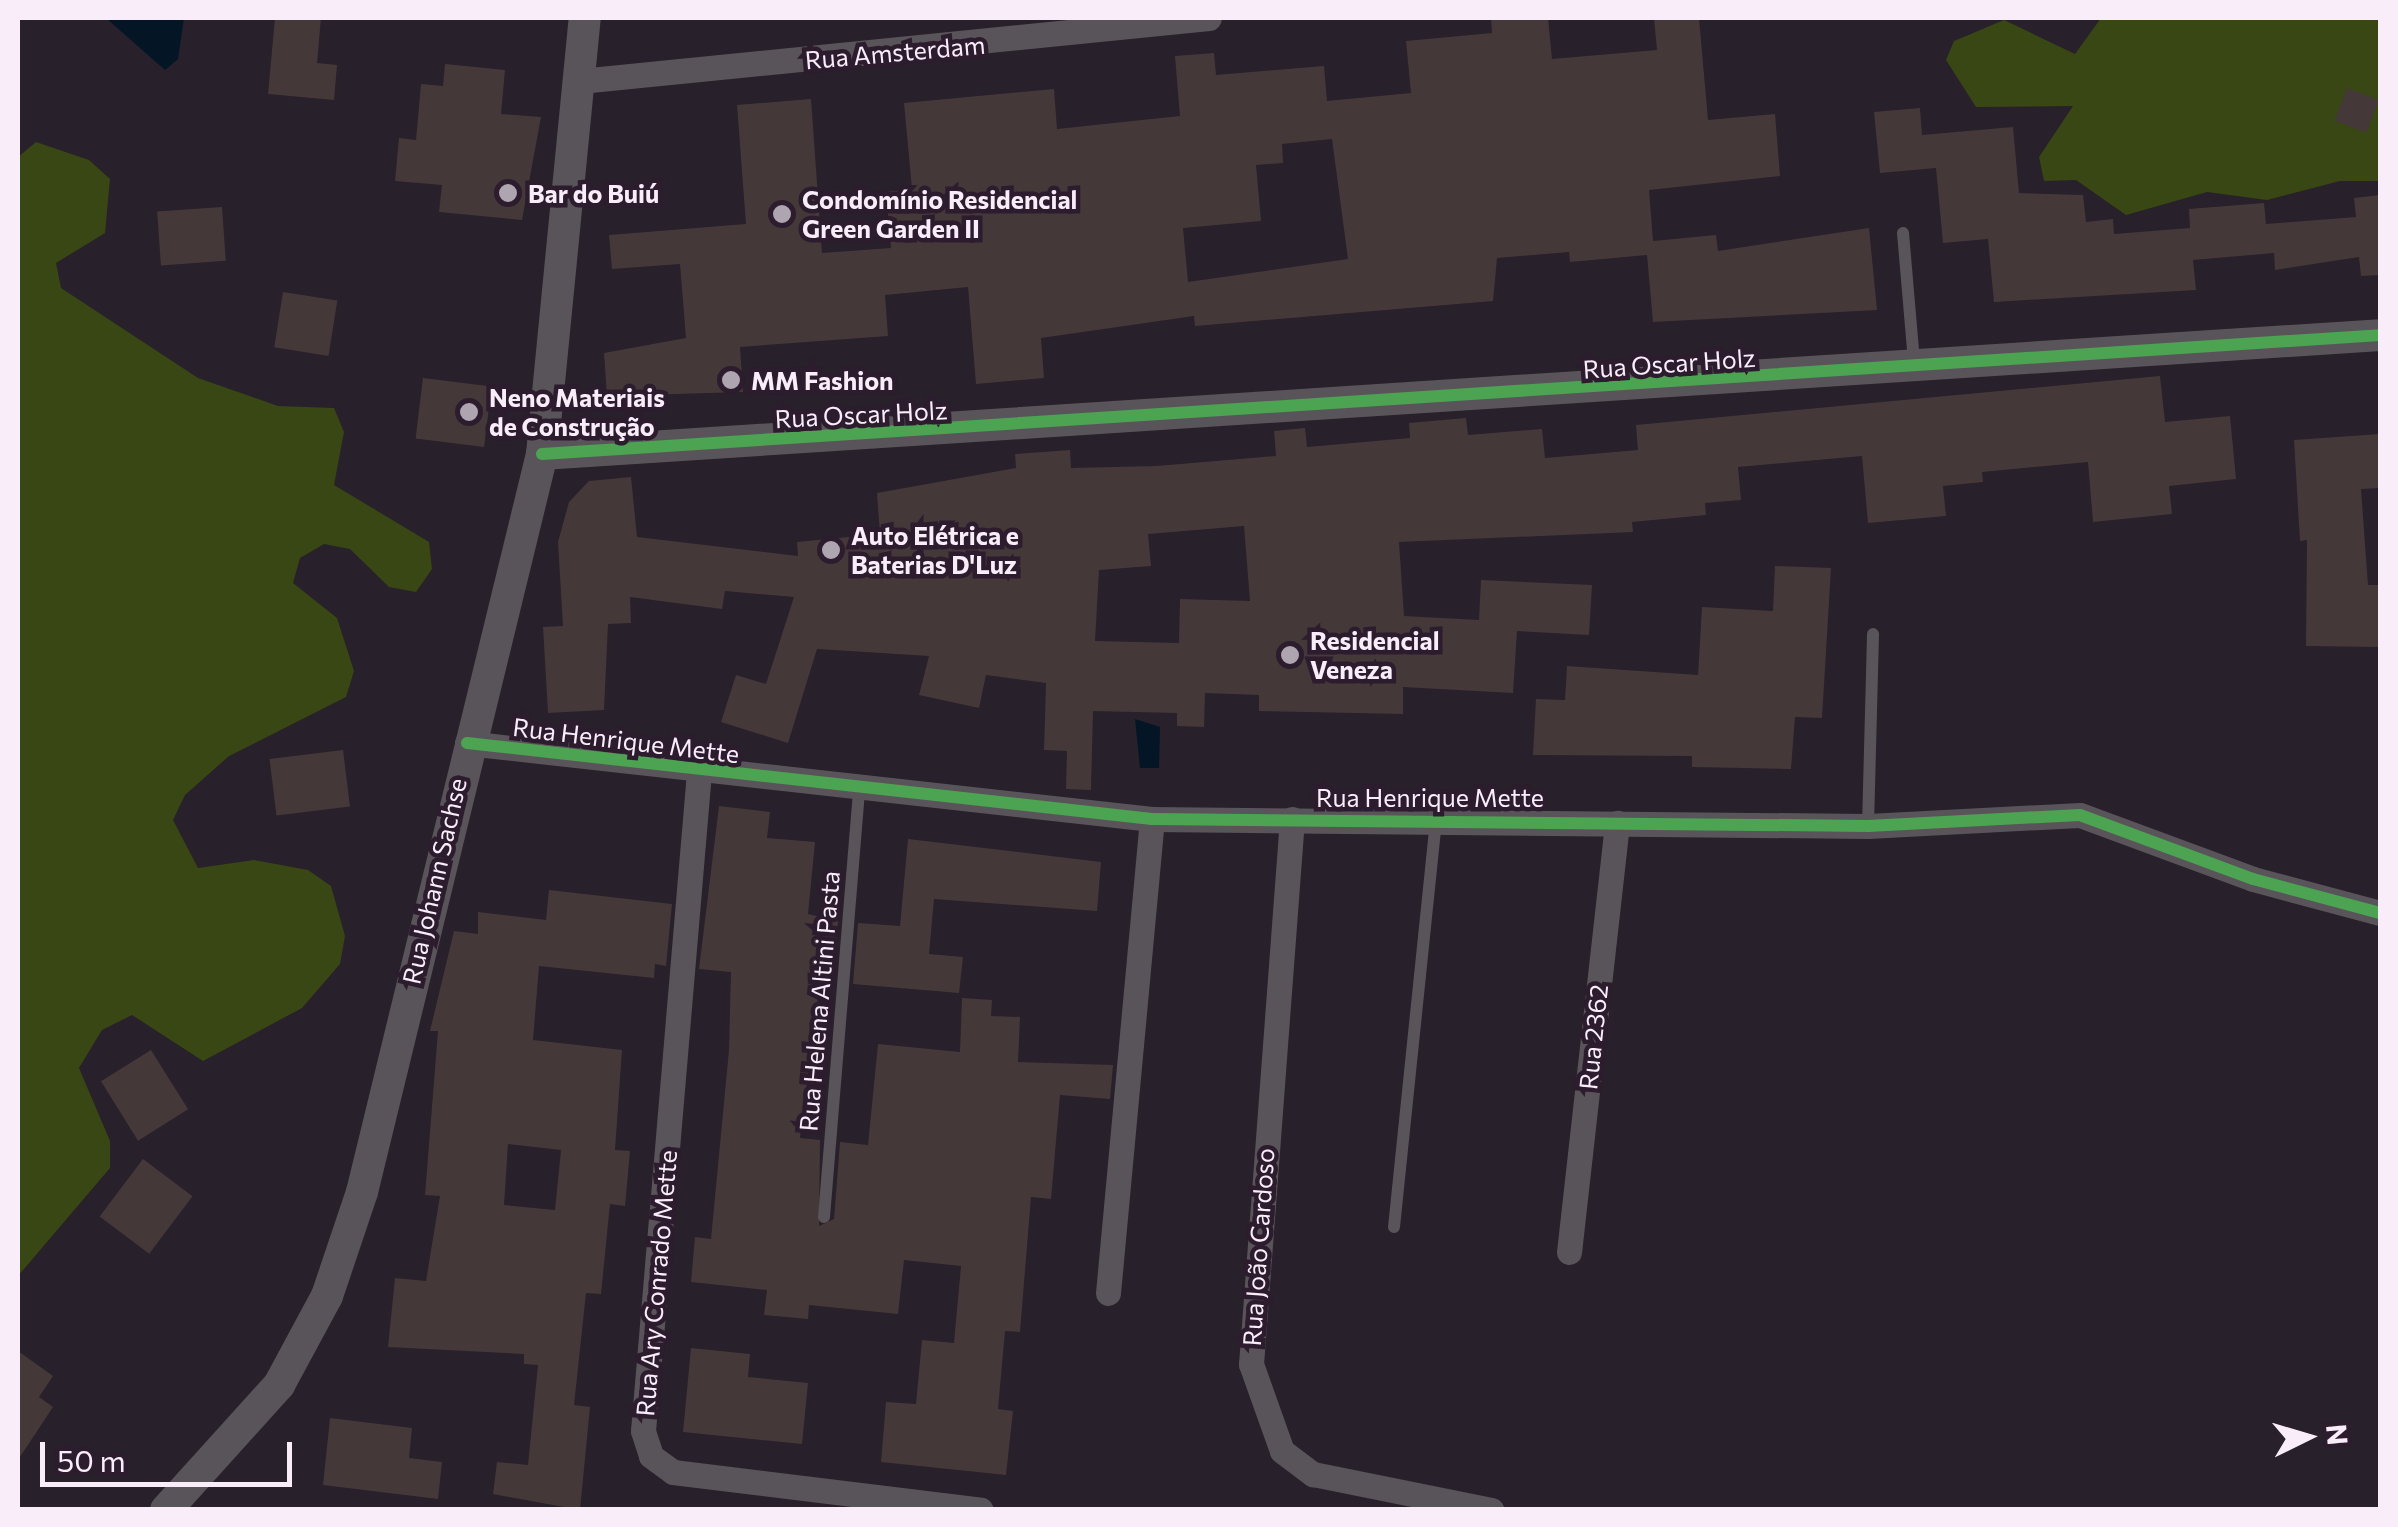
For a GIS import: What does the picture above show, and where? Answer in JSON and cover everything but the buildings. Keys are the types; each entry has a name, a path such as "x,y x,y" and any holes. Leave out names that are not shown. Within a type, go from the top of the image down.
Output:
{"street":[{"name":"Rua Johann Sachse","path":"166,1510 279,1384 327,1296 362,1192 467,743 542,454 585,18"},
{"name":"Rua Amsterdam","path":"580,81 1209,18"},
{"name":"Rua Oscar Holz","path":"542,454 1915,370 2380,335"},
{"name":"Rua Henrique Mette","path":"467,743 699,772 1152,819 1436,816 1868,826 2080,815 2254,879 2380,913"},
{"name":"Rua Ary Conrado Mette","path":"699,772 644,1431 651,1456 674,1472 846,1501 981,1510"},
{"path":"1108,1293 1152,819"},
{"name":"Rua João Cardoso","path":"1292,819 1251,1364 1282,1450 1312,1474 1491,1510"},
{"name":"Rua 2362","path":"1569,1252 1618,823"}],"lane":[{"path":"1903,233 1915,370"},
{"path":"1868,826 1873,634"},
{"name":"Rua Helena Altini Pasta","path":"824,1217 859,789"},
{"path":"1394,1226 1436,816"}],"green space":[{"path":"2101,18 2380,18 2380,181 2340,181 2267,200 2207,192 2126,215 2076,180 2044,181 2039,157 2073,106 1976,107 1946,60 1954,41 2004,20 2075,54"},
{"path":"36,142 89,160 110,179 105,233 56,263 61,288 198,378 278,406 334,408 344,432 334,485 429,542 432,569 416,592 389,587 350,549 324,544 300,558 293,583 337,618 354,671 346,697 229,756 185,795 173,820 198,868 254,860 308,870 331,886 345,936 340,964 302,1008 203,1061 132,1015 102,1030 79,1068 110,1141 110,1168 18,1276 18,157"}],"water":[{"path":"106,18 184,18 178,59 165,70"},
{"path":"1135,719 1160,727 1159,768 1140,768"}],"cycle path":[{"path":"542,454 2380,335"},
{"path":"467,743 1152,819 1868,826 2080,815 2253,879 2380,913"}],"place":[{"name":"Bar do Buiú","path":"508,193"},
{"name":"Condomínio Residencial Green Garden II","path":"782,214"},
{"name":"MM Fashion","path":"731,380"},
{"name":"Neno Materiais de Construção","path":"469,412"},
{"name":"Auto Elétrica e Baterias D'Luz","path":"831,550"},
{"name":"Residencial Veneza","path":"1290,655"}]}
